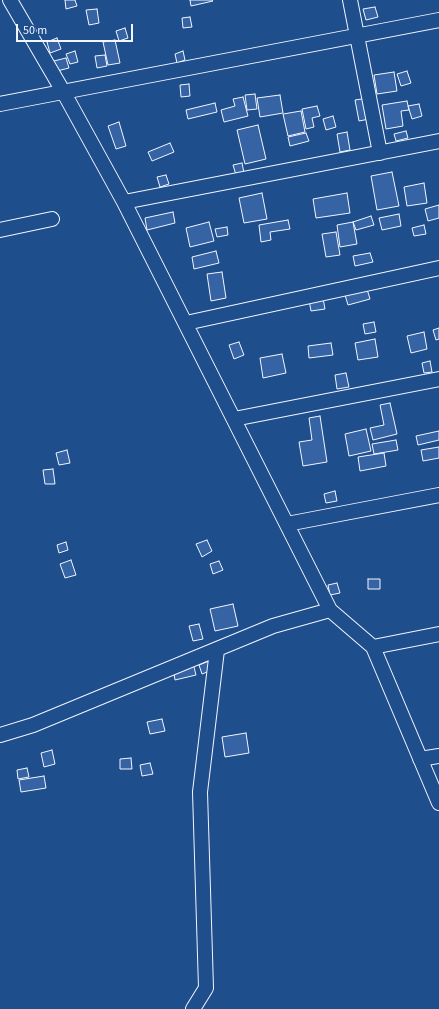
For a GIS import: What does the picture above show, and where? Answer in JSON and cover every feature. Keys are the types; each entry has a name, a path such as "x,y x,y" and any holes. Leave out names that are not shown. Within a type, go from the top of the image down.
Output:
{"street":[{"path":"10,0 64,93 124,202 330,610 373,646 439,803"},
{"path":"350,0 380,153"},
{"path":"0,104 64,93 439,20"},
{"path":"124,202 439,141"},
{"path":"0,230 52,219"},
{"path":"186,323 439,268"},
{"path":"234,419 439,379"},
{"path":"287,524 439,495"},
{"path":"0,735 33,725 273,626 330,610"},
{"path":"373,646 439,634"},
{"path":"192,1009 206,988 200,792 217,650"},
{"path":"420,759 439,756"}],"building":[{"path":"65,0 75,0 77,6 66,9"},
{"path":"190,0 212,0 213,1 191,6"},
{"path":"375,7 378,17 366,20 363,9"},
{"path":"97,9 99,23 89,25 86,10"},
{"path":"190,17 192,27 183,28 182,18"},
{"path":"125,28 128,38 119,41 116,31"},
{"path":"57,38 61,49 50,53 47,42"},
{"path":"115,40 120,63 108,65 103,42"},
{"path":"75,51 78,62 70,64 66,54"},
{"path":"183,51 185,60 177,63 175,54"},
{"path":"105,55 107,66 97,68 95,56"},
{"path":"66,58 69,68 57,71 54,61"},
{"path":"407,71 411,83 401,86 397,74"},
{"path":"394,72 397,91 377,94 374,75"},
{"path":"189,84 190,96 181,97 180,85"},
{"path":"255,94 257,109 247,110 245,95"},
{"path":"280,95 283,113 260,117 257,98"},
{"path":"243,97 248,116 224,122 221,110 235,106 233,99"},
{"path":"375,97 379,117 359,121 355,100"},
{"path":"407,101 409,110 401,111 403,126 386,129 382,105"},
{"path":"215,103 217,112 188,119 186,110"},
{"path":"419,104 422,116 412,119 408,106"},
{"path":"317,106 320,116 312,118 314,127 306,129 302,109"},
{"path":"301,111 305,132 288,136 283,114"},
{"path":"333,116 336,127 326,130 323,119"},
{"path":"119,122 126,146 116,149 108,126"},
{"path":"258,125 266,159 245,164 237,130"},
{"path":"406,131 408,138 396,141 394,134"},
{"path":"347,132 350,150 340,152 337,134"},
{"path":"306,133 309,141 290,146 288,137"},
{"path":"170,143 174,152 152,161 148,152"},
{"path":"242,163 244,173 236,175 233,165"},
{"path":"392,172 399,206 377,210 371,176"},
{"path":"166,175 169,184 160,187 157,177"},
{"path":"424,183 427,203 407,206 404,187"},
{"path":"262,193 267,219 244,223 239,198"},
{"path":"347,193 350,213 316,218 313,199"},
{"path":"439,205 439,218 428,221 425,209"},
{"path":"173,212 175,223 147,230 145,218"},
{"path":"399,214 401,226 382,230 379,218"},
{"path":"371,216 374,225 356,230 353,222"},
{"path":"288,220 290,229 270,232 271,240 261,242 259,225"},
{"path":"209,222 214,241 190,247 186,228"},
{"path":"353,222 357,244 340,247 337,225"},
{"path":"424,225 426,234 414,236 412,228"},
{"path":"227,227 228,235 217,237 215,229"},
{"path":"336,232 340,255 326,257 322,234"},
{"path":"216,251 219,263 194,269 192,257"},
{"path":"370,253 373,262 355,266 353,256"},
{"path":"222,272 226,298 211,301 207,274"},
{"path":"367,289 370,299 348,305 345,295"},
{"path":"323,298 325,309 311,311 309,300"},
{"path":"374,322 376,332 365,334 363,324"},
{"path":"439,328 439,339 436,340 433,330"},
{"path":"424,332 427,349 411,353 407,336"},
{"path":"375,339 378,357 358,360 355,343"},
{"path":"239,342 244,355 234,359 229,345"},
{"path":"331,343 333,355 309,358 308,346"},
{"path":"282,354 286,373 263,378 260,358"},
{"path":"430,361 432,372 424,373 422,363"},
{"path":"346,373 349,387 337,389 335,375"},
{"path":"390,403 397,434 373,440 370,428 384,425 380,405"},
{"path":"320,416 327,462 303,466 299,442 312,440 309,418"},
{"path":"366,429 371,451 349,456 345,434"},
{"path":"439,431 439,440 418,445 416,436"},
{"path":"396,440 398,450 374,454 372,444"},
{"path":"439,447 439,458 423,461 421,450"},
{"path":"67,450 70,463 59,465 56,453"},
{"path":"384,453 386,466 360,471 358,457"},
{"path":"53,469 55,484 45,484 43,470"},
{"path":"335,491 337,501 326,503 324,494"},
{"path":"207,540 212,551 202,557 196,544"},
{"path":"66,542 68,550 59,553 57,545"},
{"path":"71,560 76,575 65,578 60,564"},
{"path":"219,561 223,570 213,574 210,564"},
{"path":"368,579 380,579 380,589 368,589"},
{"path":"337,583 340,593 330,595 328,585"},
{"path":"233,604 238,626 215,631 210,609"},
{"path":"199,624 203,639 193,641 189,626"},
{"path":"219,657 222,666 202,674 199,665"},
{"path":"193,663 196,675 175,680 173,667"},
{"path":"162,719 165,731 150,734 147,722"},
{"path":"246,733 249,753 225,757 222,737"},
{"path":"52,750 55,764 44,767 41,753"},
{"path":"131,758 132,769 120,769 120,759"},
{"path":"150,763 153,774 142,776 140,765"},
{"path":"27,768 29,777 18,779 17,770"},
{"path":"44,776 46,788 21,792 19,780"}]}
